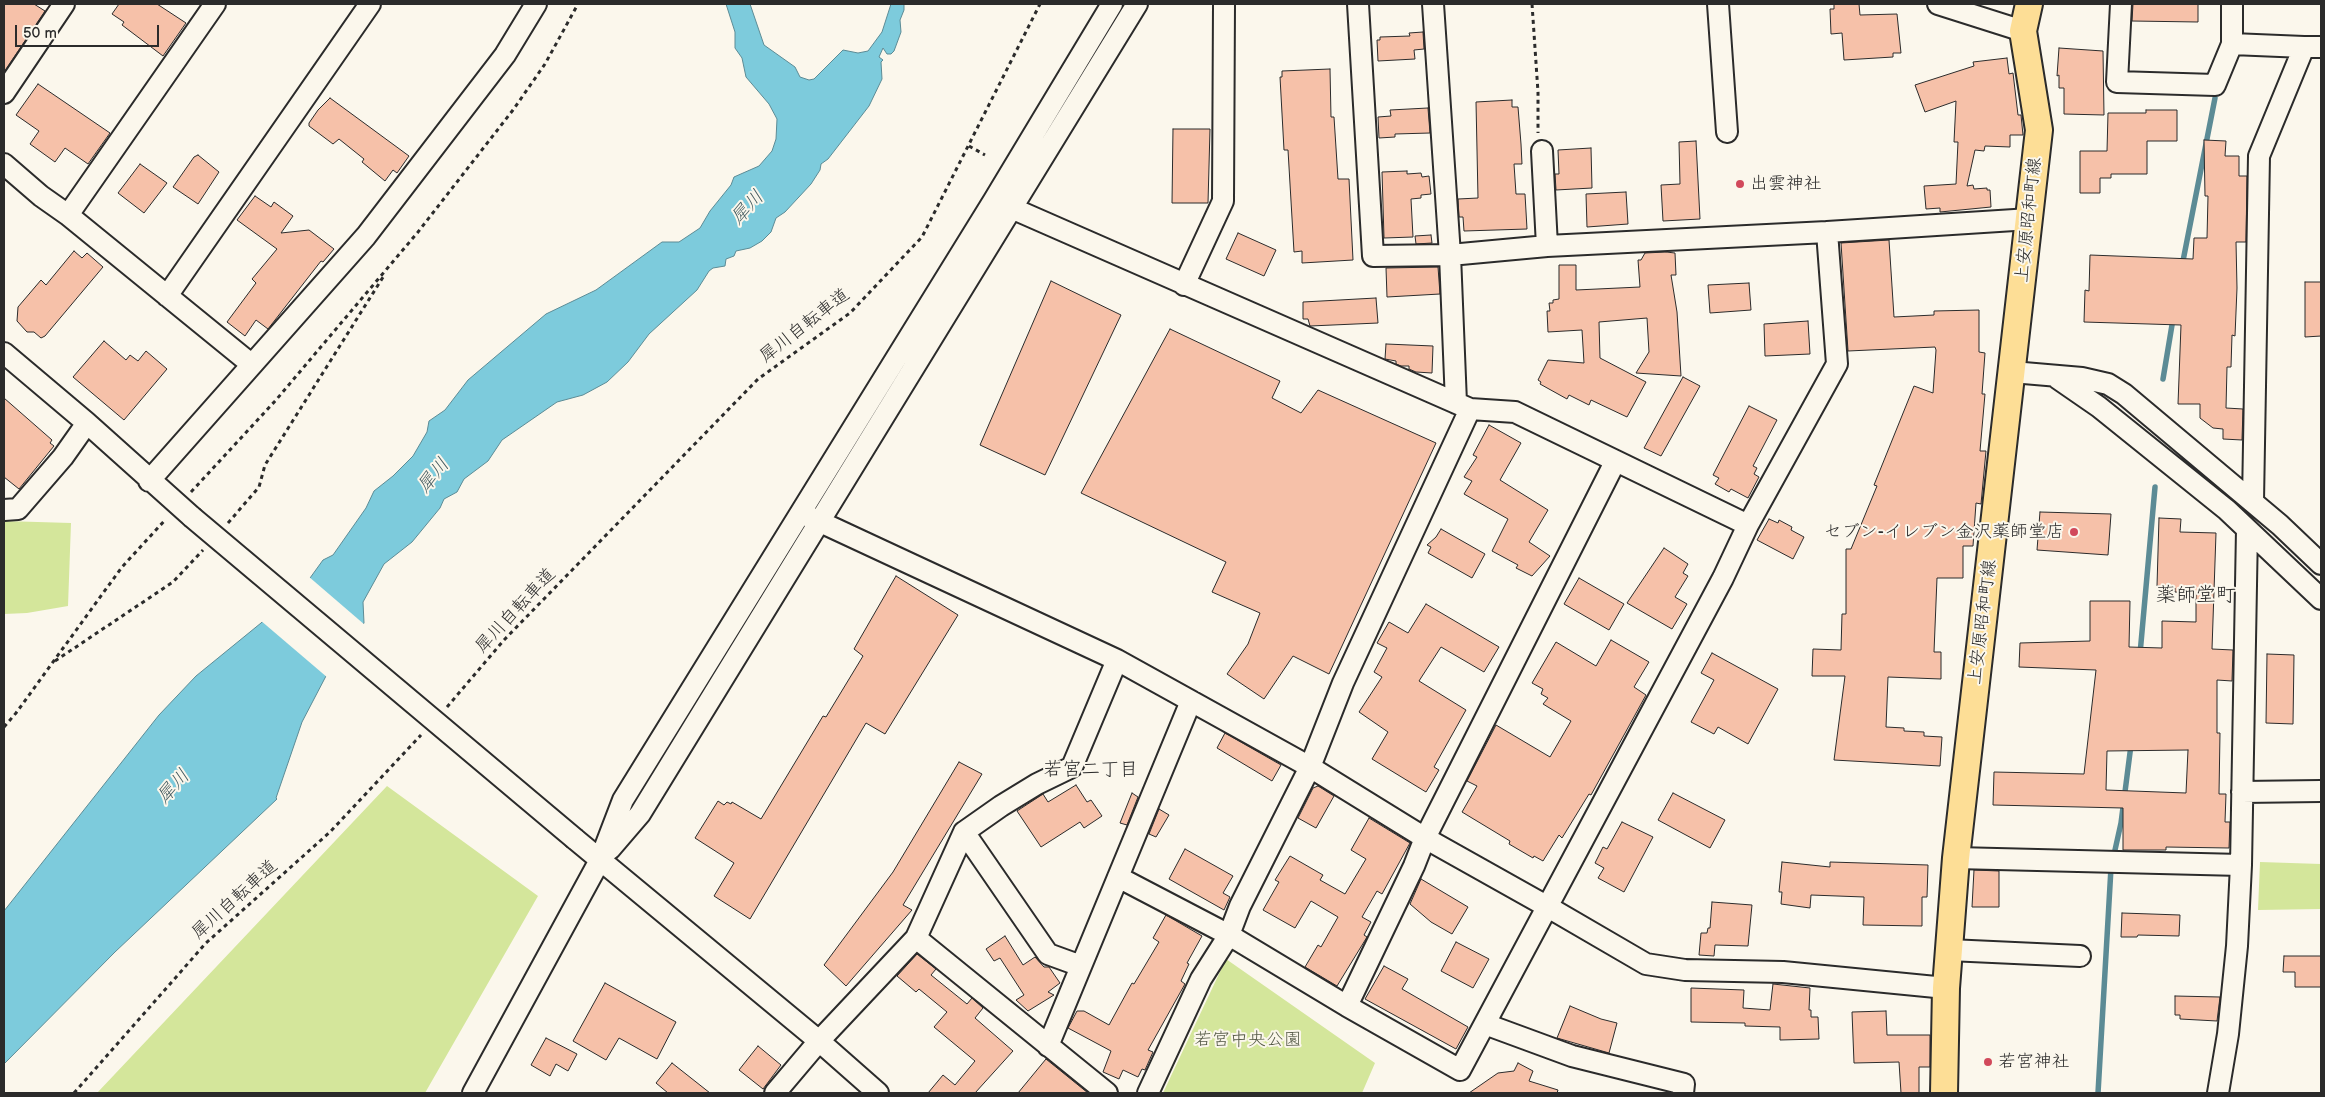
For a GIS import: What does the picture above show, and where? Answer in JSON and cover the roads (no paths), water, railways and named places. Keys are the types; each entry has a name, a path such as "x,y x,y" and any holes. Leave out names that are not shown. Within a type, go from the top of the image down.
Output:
{"main road":[{"name":"上安原昭和町線","path":"1944,1093 1946,988 1956,858 2030,218 2038,130 2023,31 2029,4"}],"street":[{"path":"4,93 64,4"},
{"path":"68,216 215,4"},
{"path":"166,296 370,4"},
{"path":"149,481 366,236 506,56 536,4"},
{"path":"600,860 640,814 820,522 1002,204 1112,4"},
{"path":"473,1093 600,860 623,800 801,513 1002,204 1136,4"},
{"path":"1184,284 1198,258 1223,201 1224,4"},
{"path":"1358,4 1373,256 1450,255 1547,246 1827,232 2030,218"},
{"path":"1148,1093 1201,979 1229,935 1243,898 1310,767 1343,683 1463,406 1450,255 1433,4"},
{"path":"1718,4 1727,132"},
{"path":"1938,4 2023,31"},
{"path":"2121,4 2118,82 2215,85 2232,44 2232,4"},
{"path":"2232,44 2312,47 2259,156 2253,502"},
{"path":"1542,151 1547,246"},
{"path":"4,164 41,196 252,364"},
{"path":"1002,204 1463,406 1515,412 1748,525"},
{"path":"1118,877 1229,935 1347,1006 1460,1070 1723,578 1748,525 1837,364 1827,232"},
{"path":"4,353 87,423 149,481 600,860 818,1040 878,1093"},
{"path":"2012,372 2082,378 2108,384 2124,394 2253,502 2321,564"},
{"path":"2053,376 2078,390 2227,510 2321,600"},
{"path":"4,510 18,509 63,457 87,423"},
{"path":"1347,1006 1414,866 1424,838 1615,462"},
{"path":"801,513 1117,660 1310,767 1424,838 1548,906 1646,964 1685,970 1783,972 1946,988"},
{"path":"2218,1093 2228,1034 2237,946 2241,864 2246,529"},
{"path":"775,1093 818,1040 916,938 964,832 1022,793 1072,767 1117,660"},
{"path":"1048,1046 1191,701"},
{"path":"2242,792 2321,791"},
{"path":"964,832 1048,954 1082,966"},
{"path":"1956,858 2241,864"},
{"path":"916,938 1107,1093"},
{"path":"1949,950 2080,956"},
{"path":"1485,1024 1572,1056 1684,1084 1683,1093"}],"water":[{"name":"犀川","path":"726,4 750,4 764,45 795,67 800,77 809,80 814,79 843,50 858,53 868,51 882,32 891,4 904,4 904,10 900,20 901,32 894,51 891,54 887,54 883,48 879,57 883,60 881,62 882,79 869,106 828,159 821,164 820,170 811,184 785,212 776,218 771,232 762,241 750,248 736,251 734,256 726,259 725,266 713,268 709,271 697,290 649,334 628,362 607,382 583,395 557,402 502,440 488,461 464,479 457,492 444,499 440,508 412,542 384,564 363,602 364,623 326,676 302,722 277,799 115,952 4,1064 4,911 159,715 196,676 261,623 310,578 323,560 333,555 366,508 374,491 393,476 413,456 427,432 429,421 445,410 468,380 546,314 596,290 662,242 679,242 700,228 710,211 731,185 734,177 759,166 772,151 776,139 777,119 769,104 746,77 742,58 735,48 735,32"}],"waterway":[{"path":"2182,266 2215,98"},
{"path":"2163,379 2173,319"},
{"path":"2140,654 2155,487"},
{"path":"2098,1093 2111,868 2121,823 2131,745"}],"place":[{"name":"出雲神社","path":"1740,184"},
{"name":"セブン-イレブン金沢薬師堂店","path":"2074,532"},
{"name":"若宮神社","path":"1988,1062"}],"district":[{"name":"薬師堂町","path":"2196,596"},
{"name":"若宮二丁目","path":"1091,770"}],"park label":[{"name":"若宮中央公園","path":"1248,1040"}]}
